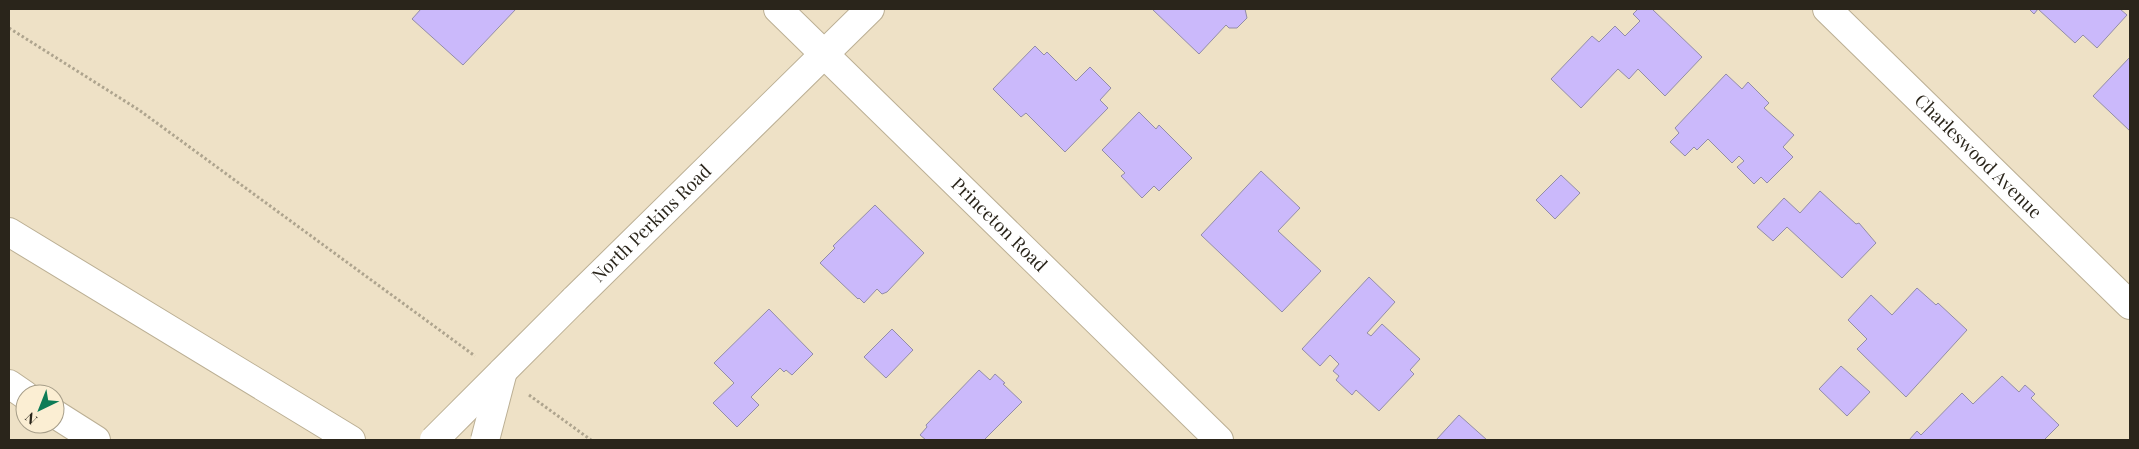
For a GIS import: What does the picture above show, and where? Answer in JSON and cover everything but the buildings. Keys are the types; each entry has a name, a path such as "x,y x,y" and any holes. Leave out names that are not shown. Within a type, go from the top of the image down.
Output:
{"main road":[{"name":"Princeton Road","path":"778,9 1219,440"},
{"name":"North Perkins Road","path":"434,440 870,9"},
{"name":"Charleswood Avenue","path":"1827,9 2130,305"},
{"path":"9,232 351,440"},
{"path":"485,440 504,371"},
{"path":"65,420 96,440"}],"path":[{"path":"9,28 139,110 478,358"},
{"path":"526,393 591,440"}]}
